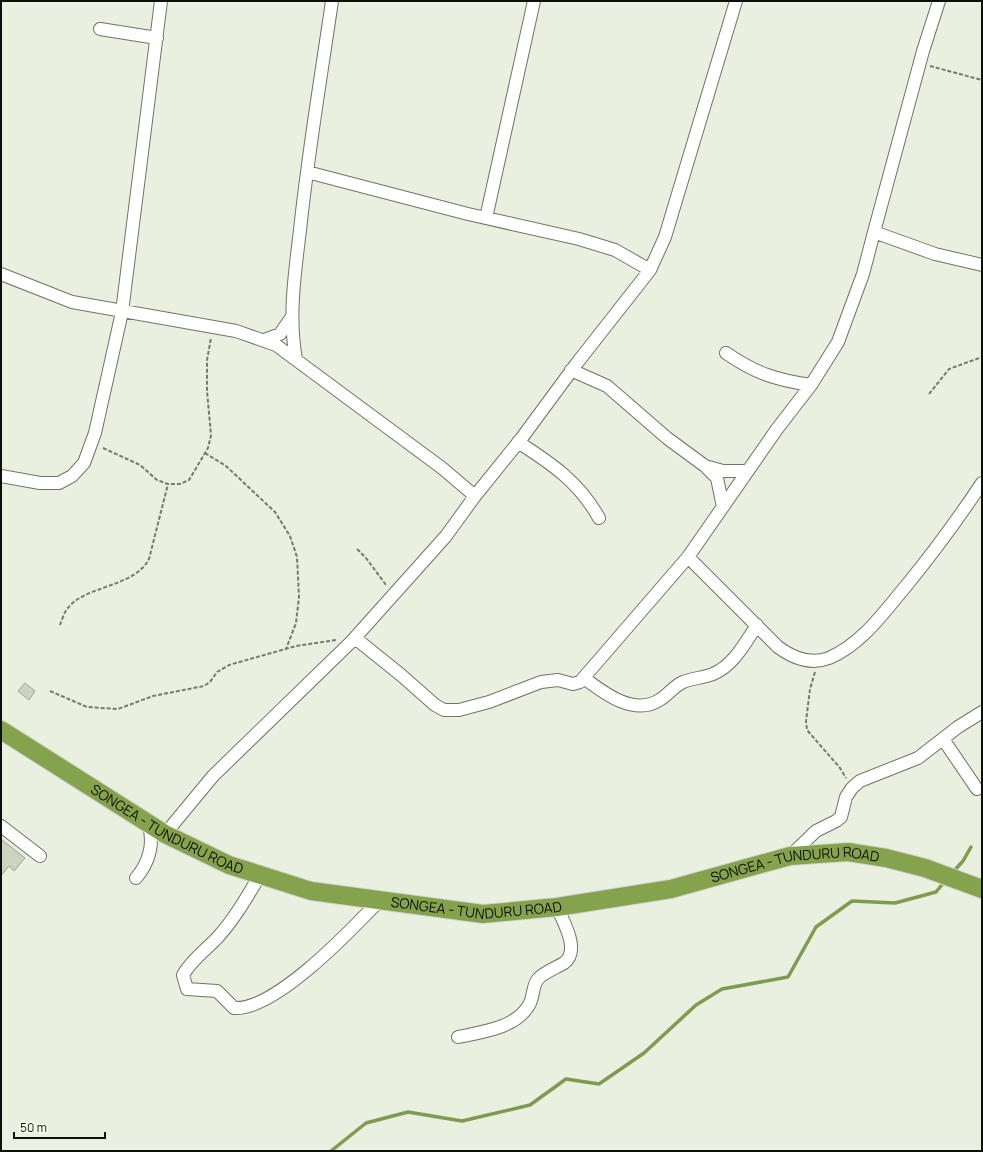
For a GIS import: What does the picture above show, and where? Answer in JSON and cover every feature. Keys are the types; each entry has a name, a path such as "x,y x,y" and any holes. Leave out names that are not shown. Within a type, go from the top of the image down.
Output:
{"highway":[{"name":"SONGEA - TUNDURU ROAD","path":"1,730 165,834 229,865 310,892 483,914 557,907 671,889 790,856 848,852 886,858 925,868 974,886"}],"street":[{"path":"1,476 40,483 59,483 72,476 84,463 91,445 122,312 161,1"},
{"path":"296,359 291,318 307,172 332,1"},
{"path":"486,218 534,1"},
{"path":"165,834 213,776 353,639 392,594 446,536 475,496 650,270 665,237 736,1"},
{"path":"353,639 401,675 434,705 444,710 459,710 489,702 541,682 558,680 573,684 584,678 688,557 748,471 811,385 838,342 858,287 939,1"},
{"path":"100,29 156,38"},
{"path":"307,172 486,218 579,239 615,250 650,270"},
{"path":"874,232 935,254 982,265"},
{"path":"1,274 72,302 236,331 276,345 442,468 475,496"},
{"path":"264,340 280,334 291,318"},
{"path":"726,353 762,375 782,381 811,385"},
{"path":"572,370 607,386 671,441 705,466 717,478 723,507"},
{"path":"518,442 556,467 588,499 599,518"},
{"path":"705,466 723,471 748,471"},
{"path":"688,557 778,647 790,656 798,659 828,658 851,645 869,630 953,526 982,483"},
{"path":"584,678 602,692 627,704 653,704 684,682 712,675 721,670 732,661 757,625"},
{"path":"790,856 816,831 836,822 842,817 846,797 852,788 872,775 918,758 982,712"},
{"path":"943,739 977,789"},
{"path":"136,878 142,871 149,857 151,837 148,823"},
{"path":"1,826 40,856"},
{"path":"260,875 241,909 218,938 188,964 183,975 184,985 187,989 217,991 234,1008 247,1008 263,1002 287,986 345,936 379,901"},
{"path":"458,1037 491,1029 513,1021 528,1007 538,979 566,962 570,956 571,944 557,907"}],"path":[{"path":"920,64 982,80"},
{"path":"91,445 124,457 140,465 156,480 168,484 180,484 189,480 205,453 211,435 207,391 207,360 212,327"},
{"path":"929,394 950,369 982,357"},
{"path":"205,453 226,466 275,512 290,536 297,557 299,597 296,623 286,649"},
{"path":"60,625 67,608 76,600 110,587 145,566 149,558 168,484"},
{"path":"357,548 392,594"},
{"path":"50,691 87,707 118,709 153,696 198,688 210,682 217,672 229,665 286,649 330,640 353,639"},
{"path":"820,659 811,683 806,721 807,730 840,768 852,788"}],"building":[{"path":"25,683 35,691 29,700 18,691"},
{"path":"1,839 25,858 14,871 9,866 1,876"}],"waterway":[{"path":"953,872 963,861 971,847"},
{"path":"331,1151 366,1123 408,1112 462,1121 530,1105 566,1079 599,1084 644,1053 696,1005 722,989 788,977 816,927 852,901 895,903 936,892 945,881"}]}
